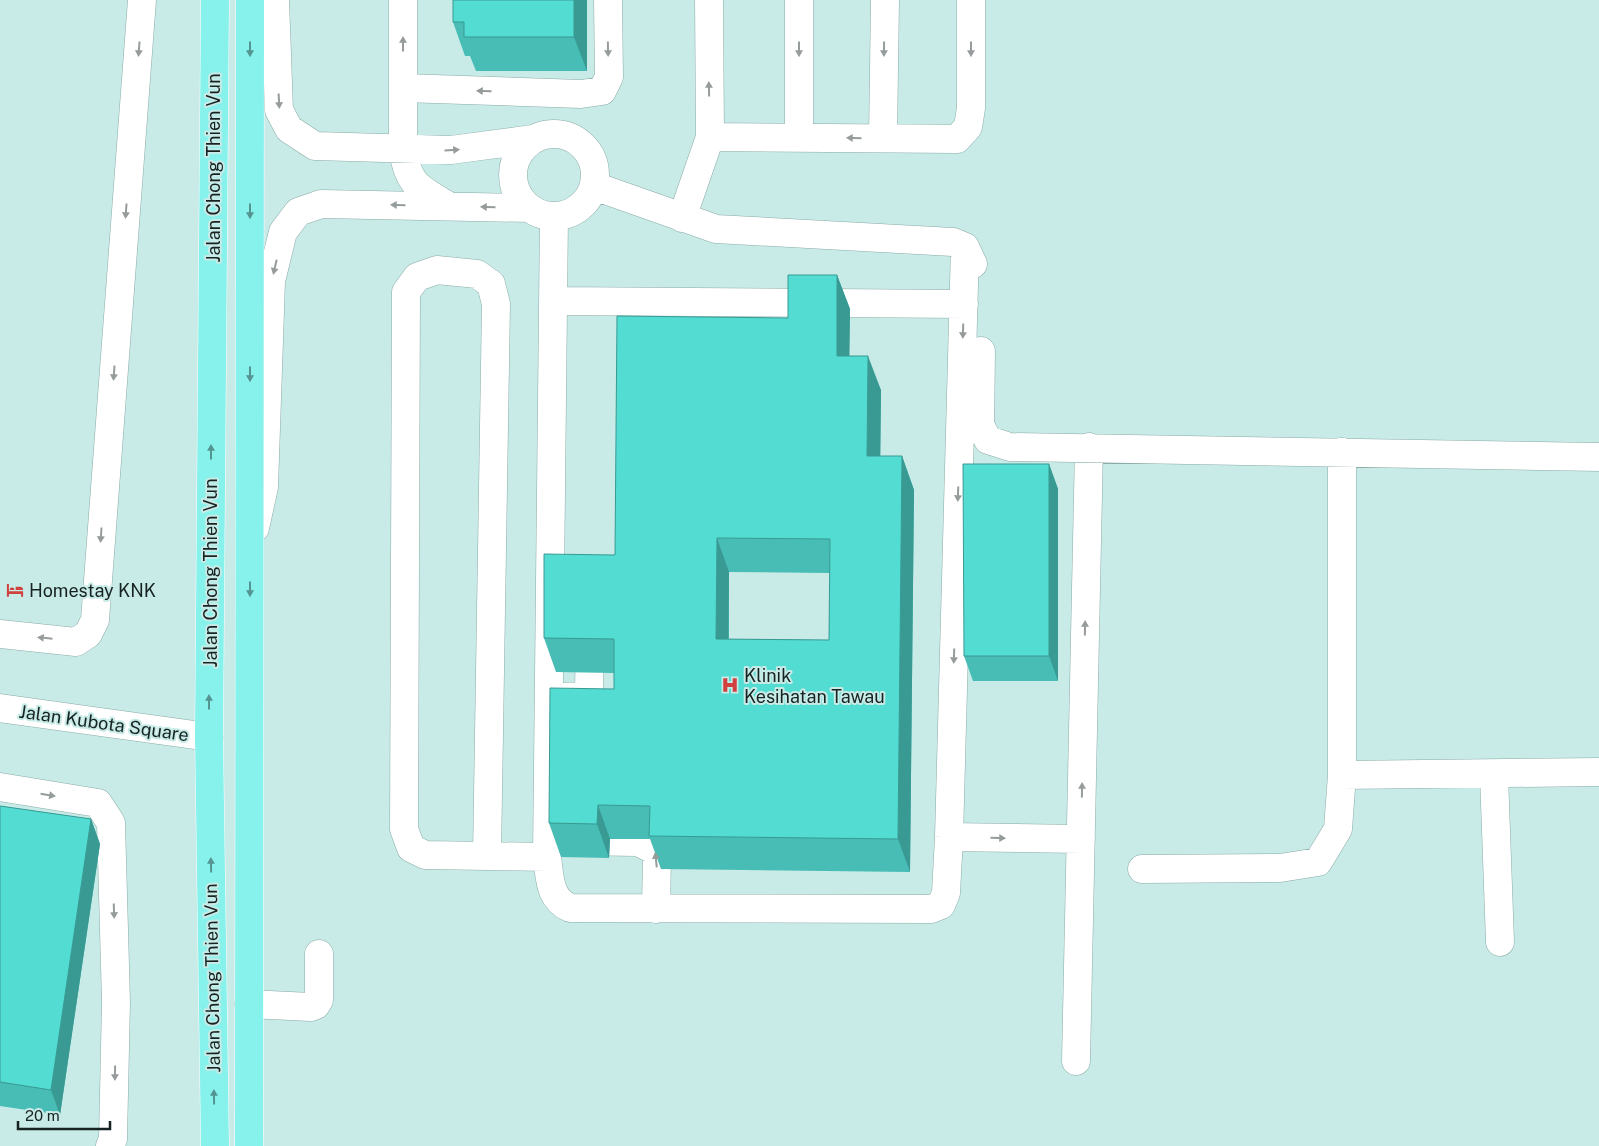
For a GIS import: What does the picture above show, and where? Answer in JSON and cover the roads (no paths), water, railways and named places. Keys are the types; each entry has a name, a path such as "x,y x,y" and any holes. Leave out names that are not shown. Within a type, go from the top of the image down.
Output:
{"main road":[{"name":"Jalan Chong Thien Vun","path":"215,0 209,737 215,1146"},
{"name":"Jalan Chong Thien Vun","path":"249,1146 250,0"}],"street":[{"path":"0,634 76,642 88,634 95,620 142,0"},
{"path":"250,552 264,487 271,281 283,232 298,212 321,204 446,206 567,214 578,208 588,199 594,186 596,172 593,158 579,142 560,133 546,134 532,139 451,150 315,146 289,129 279,110 275,0"},
{"path":"403,0 403,150 406,171 416,184 446,206"},
{"path":"403,88 581,94 602,91 608,77 608,0"},
{"path":"682,218 710,137 709,0"},
{"path":"799,0 799,137"},
{"path":"883,138 885,0"},
{"path":"710,137 956,139 968,128 971,108 971,0"},
{"path":"532,139 522,149 516,160 513,173 515,186 520,198 542,212"},
{"path":"594,186 716,229 953,242 965,248 978,274 981,304 980,425 988,440 1010,447 1599,457"},
{"path":"542,212 553,301 563,559 549,697 547,849 551,887 560,904 570,908 931,909 941,905 946,893 949,837 965,248"},
{"path":"487,856 496,304 491,284 477,274 436,270 417,277 406,292 404,829 411,848 425,855 487,856 638,842 654,850 657,856 656,909"},
{"path":"553,301 964,304"},
{"path":"1076,1062 1089,447"},
{"path":"1142,869 1280,868 1318,862 1338,829 1342,775 1342,452"},
{"path":"549,697 585,696 589,690 590,613"},
{"name":"Jalan Kubota Square","path":"0,708 209,737"},
{"path":"1342,775 1599,772"},
{"path":"1494,774 1500,942"},
{"path":"0,787 98,803 112,823 116,1002 113,1139 110,1146"},
{"path":"949,837 1081,839"},
{"path":"249,1004 311,1007 316,1005 319,1000 319,954"}],"place":[{"name":"Homestay KNK","path":"15,590"},
{"name":"Klinik Kesihatan Tawau","path":"730,685"}]}
